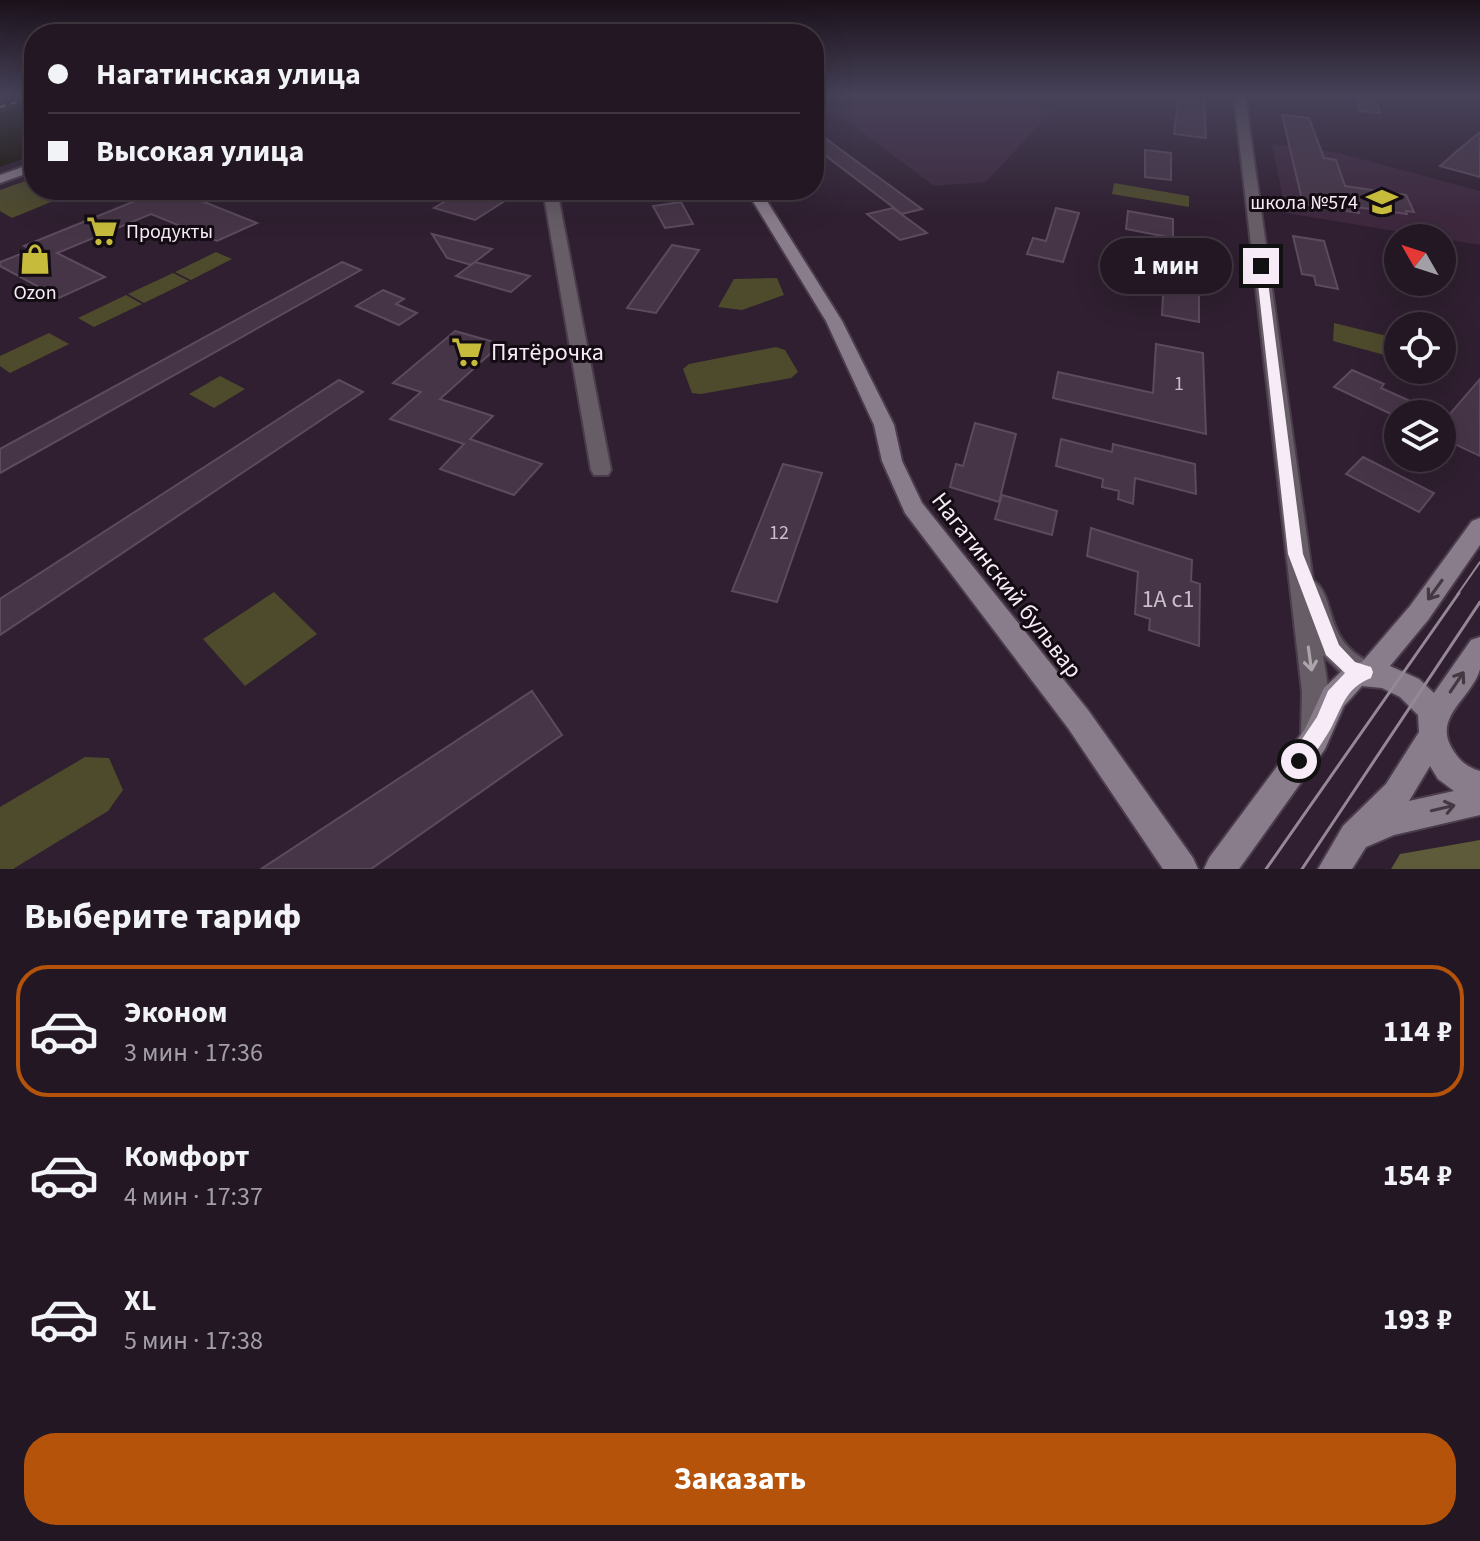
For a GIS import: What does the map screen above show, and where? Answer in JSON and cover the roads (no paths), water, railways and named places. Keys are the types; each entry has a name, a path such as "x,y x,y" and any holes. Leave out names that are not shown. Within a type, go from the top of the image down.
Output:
{"street":[{"path":"1244,137 1315,692 1315,739"},
{"path":"0,179 24,171"},
{"path":"552,200 601,470"},
{"name":"Нагатинский бульвар","path":"759,200 834,321 884,425 892,461 913,507 1078,719 1182,869"},
{"path":"1220,869 1315,739 1334,697 1355,675 1367,673 1419,613 1480,527"},
{"path":"1295,554 1332,650 1350,668 1398,681 1418,695 1433,727 1437,755 1460,778 1480,786"},
{"path":"1334,869 1354,837 1396,794 1480,648"},
{"path":"1354,837 1392,820 1480,800"}],"tram line":[{"path":"1457,595 1480,562"},
{"path":"1266,869 1459,593"},
{"path":"1302,869 1480,602"}],"place":[{"name":"школа №574","path":"1382,202"},
{"name":"Продукты","path":"102,231"},
{"name":"Ozon","path":"35,259"},
{"name":"Пятёрочка","path":"467,352"}]}
